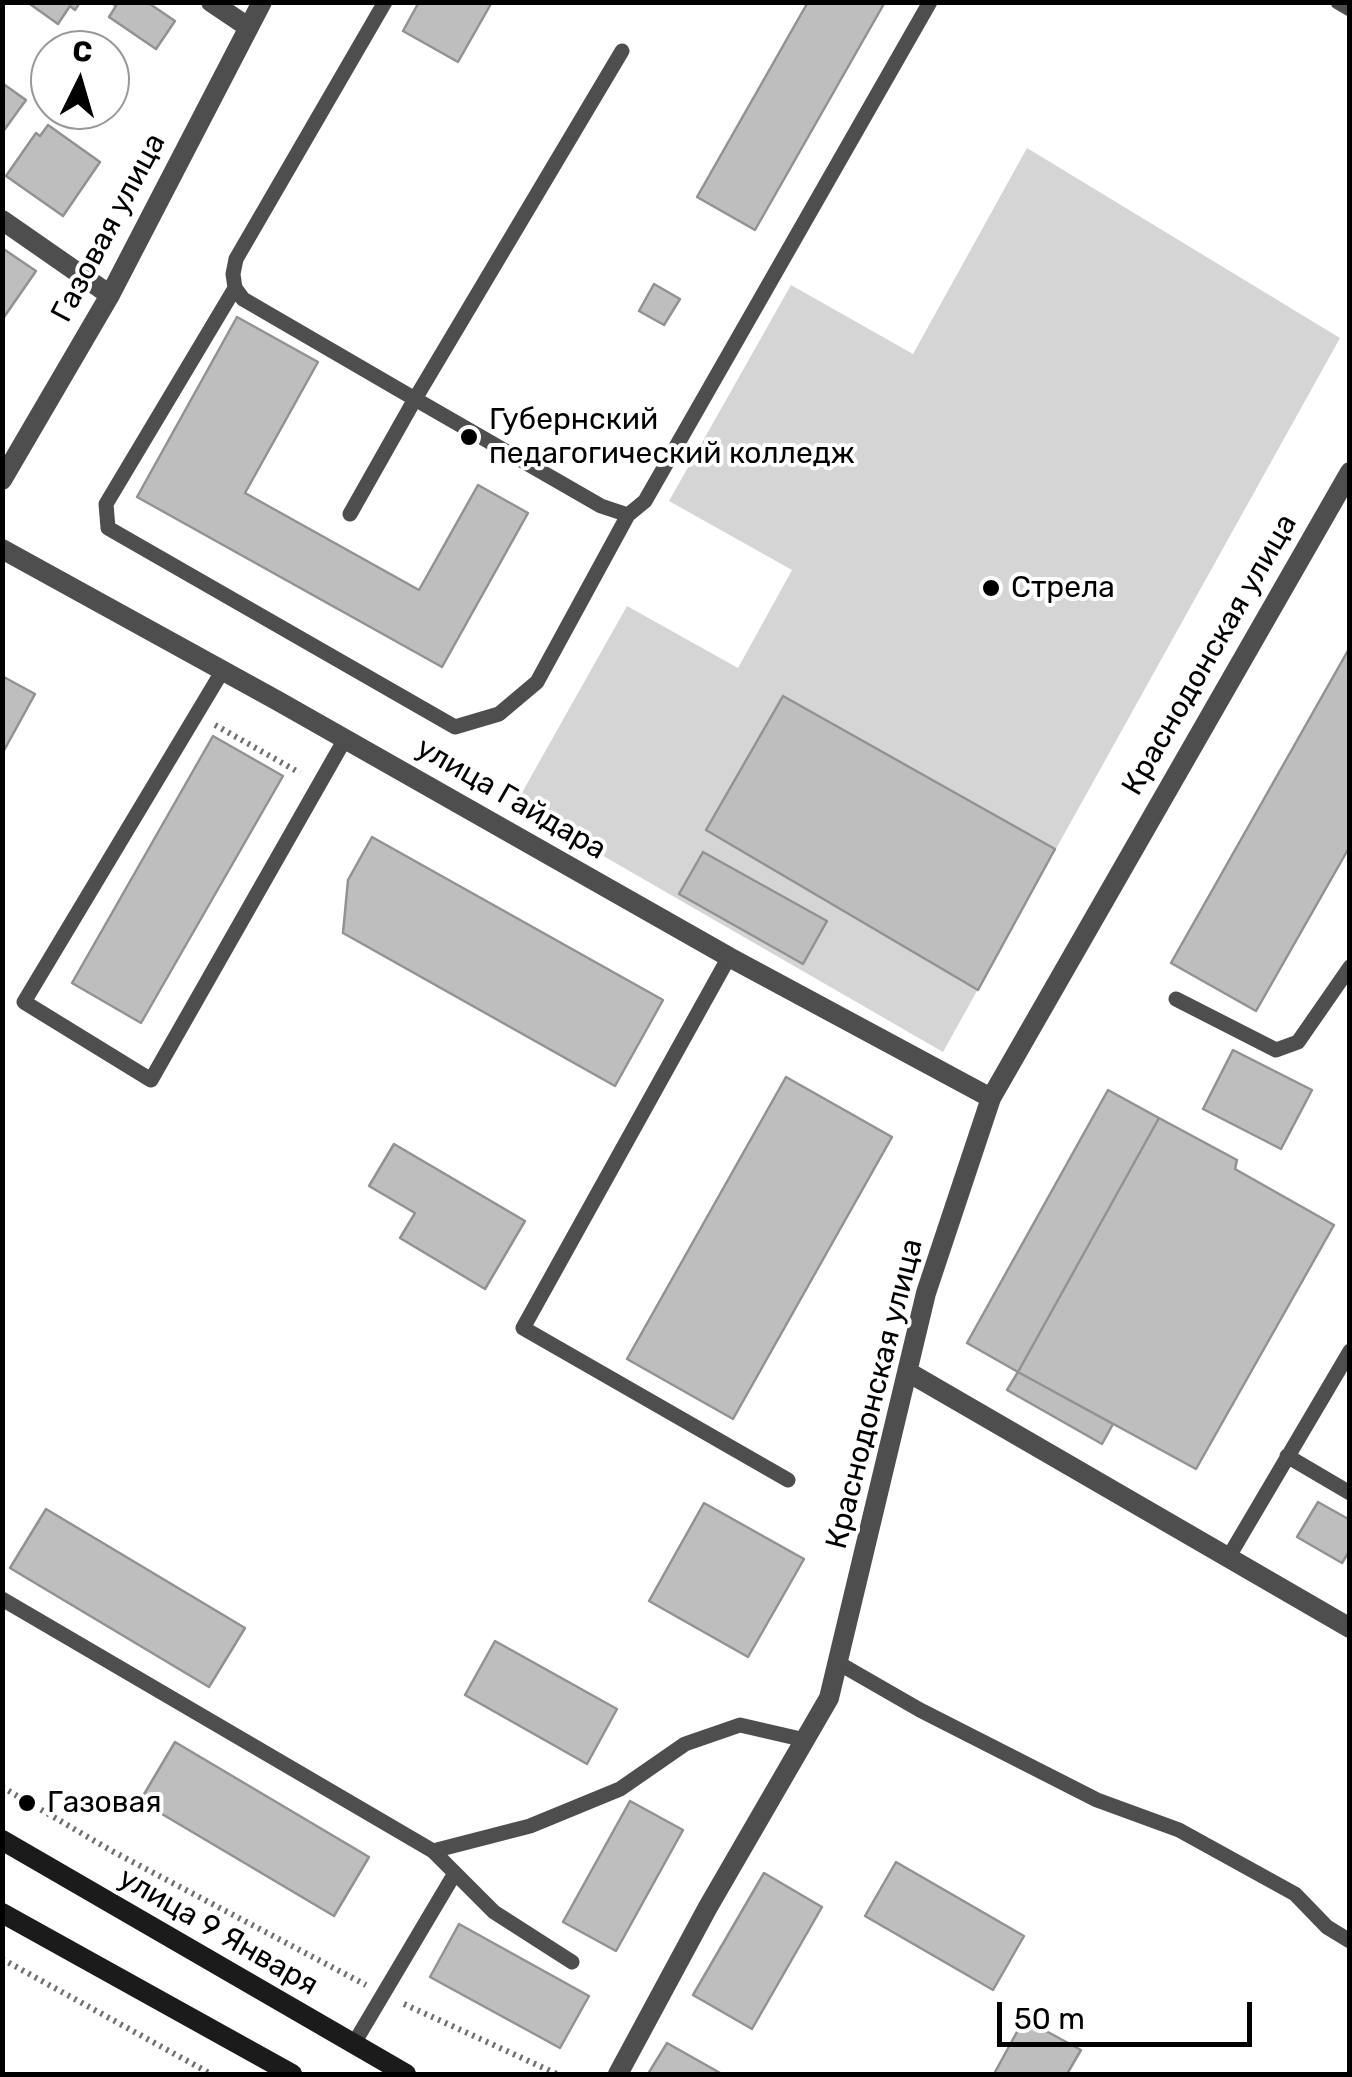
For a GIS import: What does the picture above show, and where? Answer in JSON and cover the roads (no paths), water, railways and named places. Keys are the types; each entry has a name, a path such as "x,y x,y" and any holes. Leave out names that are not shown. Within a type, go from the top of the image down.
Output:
{"main road":[{"name":"улица 9 Января","path":"2,1840 406,2074"},
{"path":"2,1913 292,2074"}],"street":[{"path":"211,2 248,28"},
{"name":"Газовая улица","path":"2,480 110,294 262,2"},
{"path":"2,220 110,294"},
{"name":"Краснодонская улица","path":"618,2074 708,1907 829,1698 926,1294 991,1098 1350,472"},
{"name":"улица Гайдара","path":"2,549 728,957 991,1098"},
{"path":"908,1372 1350,1628"}],"lane":[{"path":"386,2 236,260 232,274 235,288 243,299 415,400 601,506 628,514"},
{"path":"235,288 106,504 108,528 454,726 499,714 536,682 628,514 645,501 930,2"},
{"path":"1338,2 1350,9"},
{"path":"350,514 622,51"},
{"path":"223,670 24,1002 152,1080 344,738"},
{"path":"728,957 523,1328 788,1480"},
{"path":"1176,998 1276,1050 1298,1042 1348,974"},
{"path":"1228,1558 1350,1351"},
{"path":"1288,1456 1350,1492"},
{"path":"2,1599 432,1851 494,1912 572,1962"},
{"path":"840,1664 920,1710 1097,1800 1179,1830 1295,1894 1327,1927 1350,1941"},
{"path":"432,1851 530,1826 620,1789 685,1744 740,1725 805,1740"},
{"path":"353,2045 456,1873"}],"place":[{"name":"Губернский педагогический колледж","path":"469,437"},
{"name":"Стрела","path":"991,588"},
{"name":"Газовая","path":"27,1803"}]}
